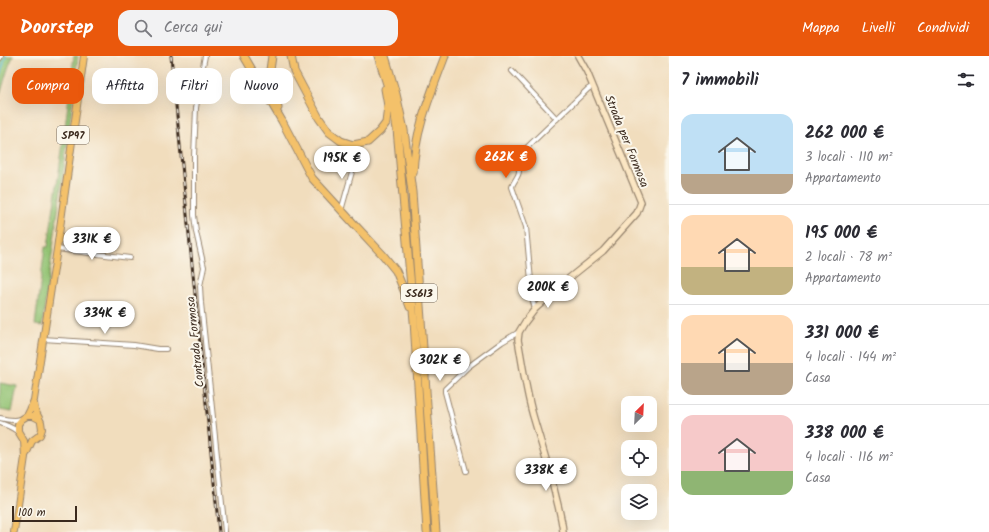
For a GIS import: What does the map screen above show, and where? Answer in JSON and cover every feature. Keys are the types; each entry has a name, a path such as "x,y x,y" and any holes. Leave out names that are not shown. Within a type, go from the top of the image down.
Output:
{"highway":[{"path":"244,56 282,121 312,178 396,271 414,321"},
{"path":"272,56 270,80 282,121"},
{"path":"292,56 294,71 319,118 329,132 341,141 353,145 368,142 380,131 386,122 388,106 381,69"},
{"name":"SS613","path":"378,56 392,100 398,129 414,321 427,532"},
{"name":"SS613","path":"385,56 396,94 402,123 412,192 436,532"},
{"path":"412,192 416,139 423,115 445,56"}],"main road":[{"name":"SP97","path":"24,417 30,410 34,400 84,56"},
{"name":"SP97","path":"34,400 35,410 39,419"},
{"path":"14,532 25,457 24,441 18,431 18,424 24,417 33,416 39,419 42,429 40,435 34,439 30,445 25,457"},
{"path":"21,435 27,440 34,439"}],"street":[{"name":"Contrada Formosa","path":"205,56 196,108 194,214 196,232 204,267 200,286 201,304 225,532"},
{"name":"Strada per Formosa","path":"466,471 444,392 445,389 468,368 502,342 519,332 535,309 602,251 637,213 641,202 587,72 578,56"},
{"path":"512,71 556,119"},
{"path":"535,309 533,302 526,227 512,187 519,171 517,162 519,155 588,88 593,86"},
{"path":"342,211 357,154"},
{"path":"57,248 130,258"},
{"path":"519,332 518,340 528,393 557,501 563,525 563,532"},
{"path":"43,339 134,345 166,349"},
{"path":"0,418 14,420 24,417"},
{"path":"0,423 10,426 21,435"}],"green space":[{"path":"3,56 13,56 0,95 0,62"},
{"path":"74,56 78,56 77,68 72,68"},
{"path":"68,104 72,104 42,326 35,325 45,247 48,247"},
{"path":"0,383 17,386 12,412 0,410"}],"waterway":[{"path":"0,75 6,56"}],"railway":[{"path":"171,56 219,532"}]}
